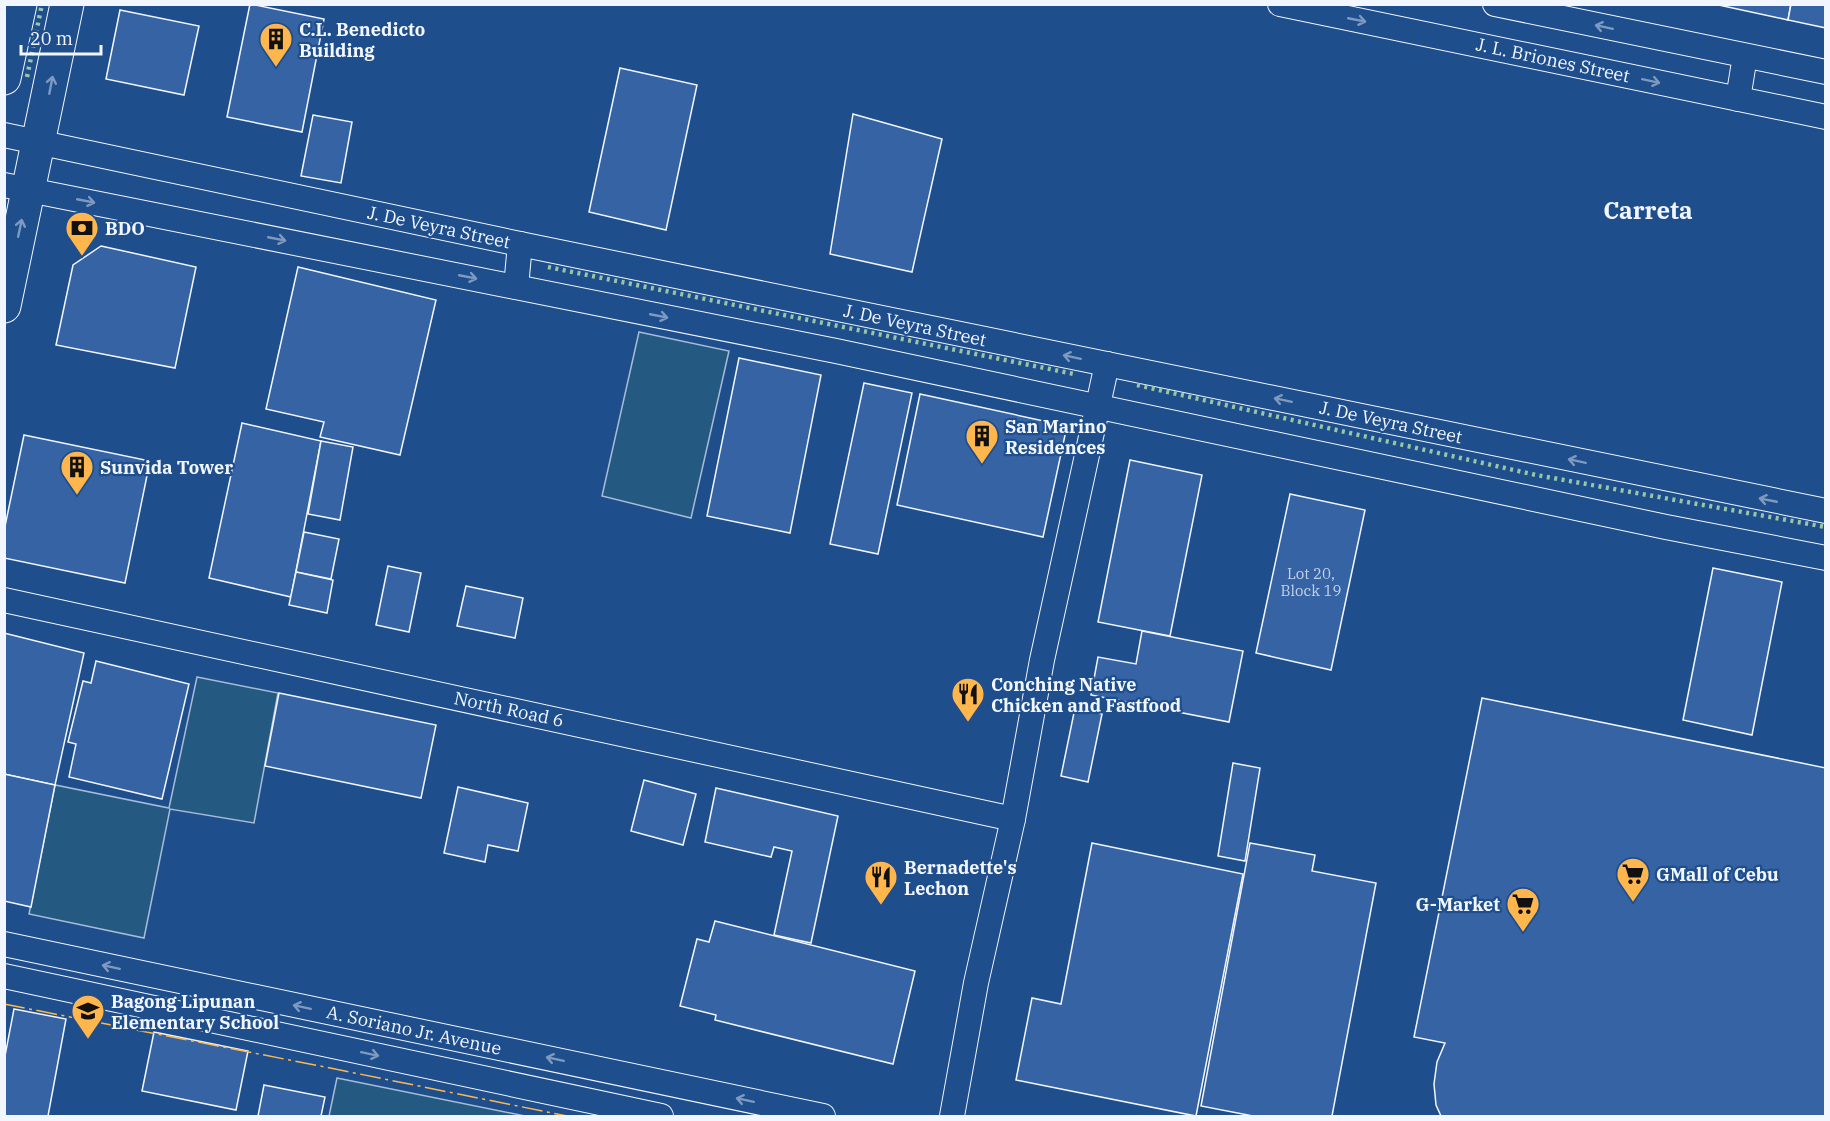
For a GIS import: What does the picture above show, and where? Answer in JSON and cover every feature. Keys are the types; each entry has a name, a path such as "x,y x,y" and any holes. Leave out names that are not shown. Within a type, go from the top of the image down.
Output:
{"main road":[{"path":"4,78 20,4"},
{"path":"4,306 16,187 39,142 67,4"}],"street":[{"name":"J. L. Briones Street","path":"1280,4 1826,117"},
{"path":"1495,4 1826,72"},
{"path":"1738,99 1745,56"},
{"name":"J. De Veyra Street","path":"4,135 520,244 1826,511"},
{"path":"16,187 836,351 1826,558"},
{"path":"516,287 520,244"},
{"path":"952,1116 976,983 1013,819 1042,660 1107,364"},
{"name":"North Road 6","path":"4,600 1013,819"},
{"name":"A. Soriano Jr. Avenue","path":"4,944 823,1116"},
{"name":"A. Soriano Jr. Avenue","path":"4,976 661,1116"}],"shaded area":[{"path":"639,332 729,351 691,518 602,496"},
{"path":"197,677 278,693 254,823 170,809 144,938 29,914 55,785 169,808"},
{"path":"337,1078 525,1116 329,1116"}],"building":[{"name":"C.L. Benedicto Building","path":"250,4 324,19 302,132 227,117"},
{"path":"1714,4 1791,4 1788,20"},
{"path":"1791,4 1826,4 1826,28 1788,20"},
{"path":"120,10 199,26 184,95 106,79"},
{"path":"620,68 697,85 666,230 589,212"},
{"path":"853,114 942,139 912,272 830,254"},
{"path":"313,115 352,122 341,183 301,176"},
{"path":"101,246 196,267 175,368 56,345 73,265"},
{"path":"298,267 436,300 400,455 320,437 324,422 266,409"},
{"path":"739,358 821,375 790,533 707,516"},
{"path":"864,383 912,393 878,554 830,544"},
{"name":"San Marino Residences","path":"920,394 1067,426 1043,537 897,505"},
{"path":"242,423 321,441 291,597 209,578"},
{"name":"Sunvida Tower","path":"24,435 150,461 125,583 4,558 4,531"},
{"path":"321,441 353,447 340,520 308,514"},
{"path":"1130,460 1202,475 1170,636 1098,622"},
{"path":"1290,494 1365,510 1331,670 1256,653"},
{"path":"304,532 339,539 331,579 296,572"},
{"path":"388,566 421,573 409,632 376,625"},
{"path":"1713,568 1782,582 1752,735 1683,720"},
{"path":"296,572 333,580 327,613 289,605"},
{"path":"466,586 523,598 515,638 457,626"},
{"path":"1142,631 1243,651 1229,722 1091,695 1098,657 1136,664"},
{"path":"4,633 84,653 55,785 4,774"},
{"path":"96,661 189,684 162,799 69,777 76,744 68,742 83,681 91,683"},
{"path":"279,693 436,725 421,798 265,766"},
{"name":"GMall of Cebu","path":"1482,698 1826,768 1826,1116 1441,1116 1436,1105 1434,1084 1437,1062 1445,1043 1414,1037"},
{"path":"1075,708 1102,714 1088,782 1061,776"},
{"path":"1233,763 1260,768 1245,861 1218,856"},
{"path":"4,774 55,785 31,907 4,901"},
{"path":"644,780 696,794 683,845 631,831"},
{"path":"458,787 528,803 518,851 488,845 485,862 444,853"},
{"path":"716,788 838,816 811,943 774,935 792,851 774,847 771,857 705,842"},
{"path":"1092,843 1243,874 1196,1116 1016,1080 1032,998 1061,1004"},
{"path":"1250,843 1315,855 1312,871 1376,883 1332,1116 1253,1116 1201,1106"},
{"path":"715,921 915,971 893,1064 715,1020 716,1015 680,1006 697,939 709,942"},
{"path":"14,1009 66,1019 48,1116 4,1116 4,1061"},
{"path":"154,1032 248,1051 236,1110 142,1091"},
{"path":"264,1085 325,1097 321,1116 258,1116"}],"hedge":[{"path":"27,77 42,4"},
{"path":"548,267 1074,374"},
{"path":"1137,385 1536,475 1826,527"}],"power":[{"path":"4,1004 567,1116"}],"place":[{"name":"C.L. Benedicto Building","path":"276,68"},
{"name":"BDO","path":"82,257"},
{"name":"San Marino Residences","path":"982,465"},
{"name":"Sunvida Tower","path":"77,496"},
{"name":"Conching Native Chicken and Fastfood","path":"968,723"},
{"name":"GMall of Cebu","path":"1633,903"},
{"name":"Bernadette's Lechon","path":"881,906"},
{"name":"G-Market","path":"1523,933"},
{"name":"Bagong Lipunan Elementary School","path":"88,1040"}],"district":[{"name":"Carreta","path":"1648,210"}]}
